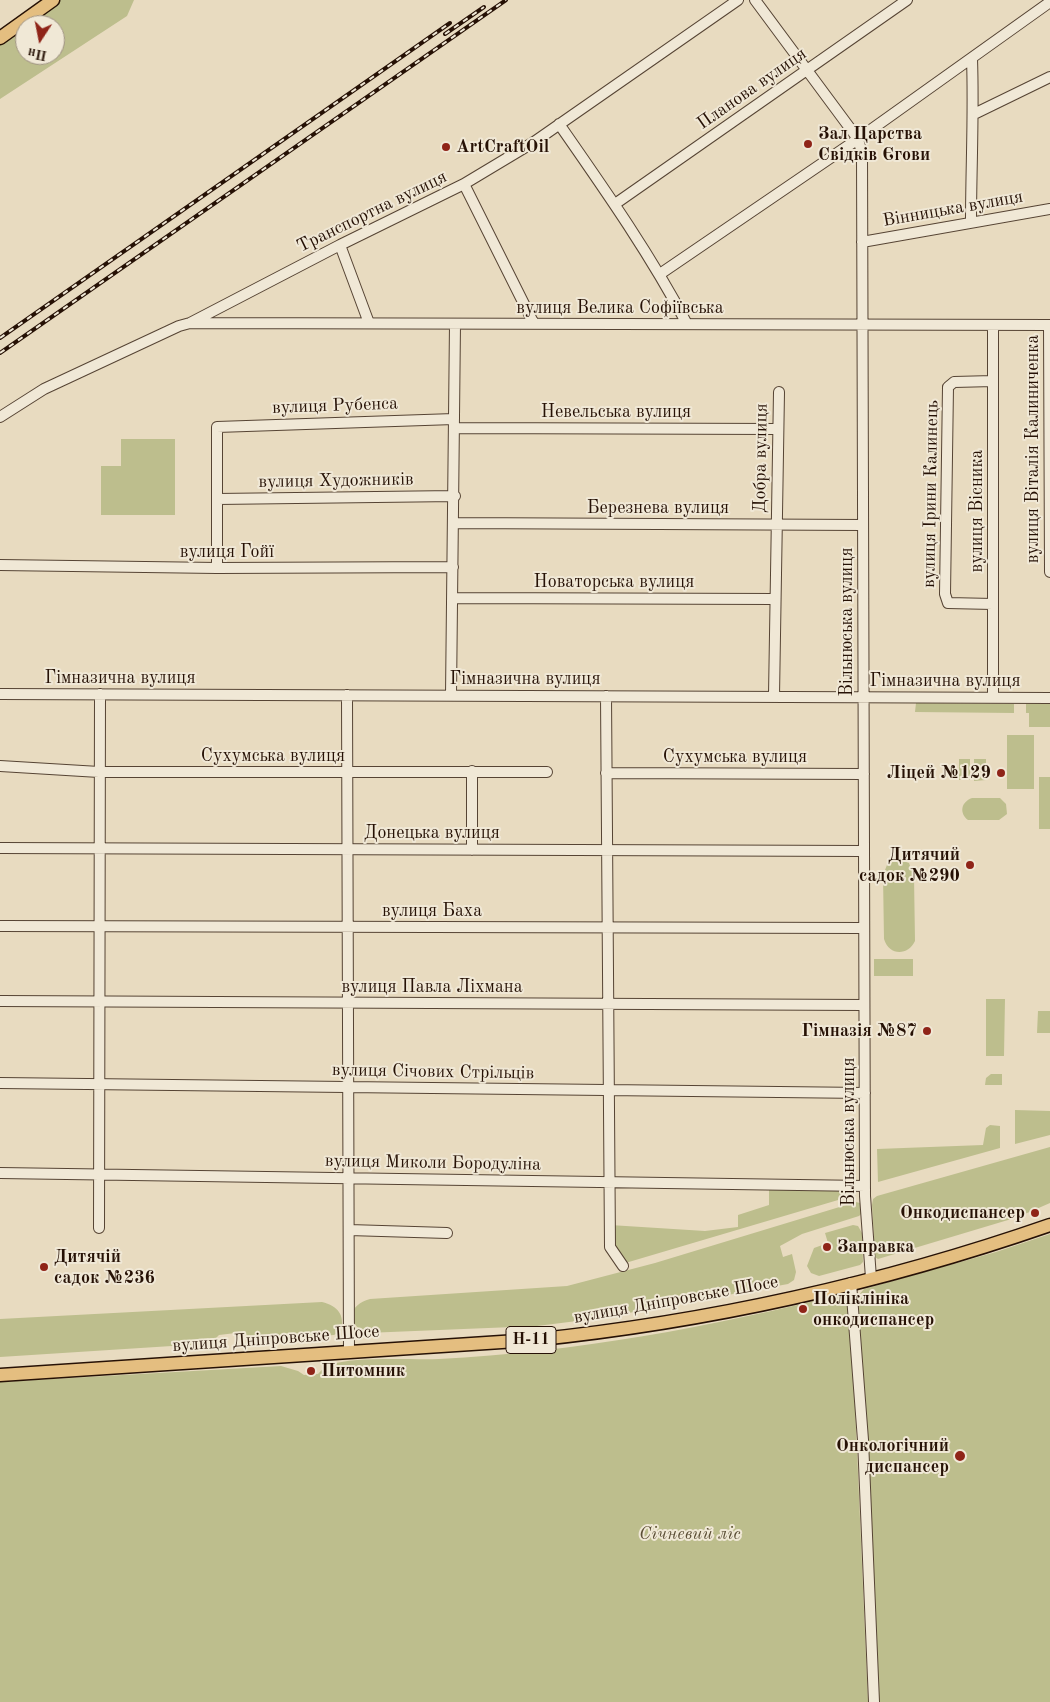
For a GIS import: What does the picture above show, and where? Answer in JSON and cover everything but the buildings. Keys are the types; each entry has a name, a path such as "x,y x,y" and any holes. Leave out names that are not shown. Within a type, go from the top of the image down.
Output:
{"main road":[{"path":"0,38 53,0"},
{"name":"вулиця Дніпровське Шосе","path":"0,1375 350,1353 532,1340 600,1333 681,1320 851,1283 995,1244 1050,1225"}],"street":[{"name":"Транспортна вулиця","path":"0,417 44,389 179,326 190,323 340,244 464,184 559,124 738,0"},
{"name":"Вільнюська вулиця","path":"755,0 858,139 862,153 865,1186 871,1278"},
{"name":"Планова вулиця","path":"615,204 907,0"},
{"path":"660,274 972,59 1043,3"},
{"path":"971,222 974,114 972,59"},
{"path":"974,114 1050,77"},
{"path":"559,124 615,204 660,274 687,324"},
{"path":"464,184 534,324"},
{"name":"Вінницька вулиця","path":"862,242 1050,209"},
{"path":"340,244 369,324"},
{"name":"вулиця Велика Софіївська","path":"190,323 1050,325"},
{"path":"451,695 455,324"},
{"name":"вулиця Вісника","path":"993,325 993,697"},
{"name":"вулиця Віталія Калиниченка","path":"1050,325 1050,572"},
{"name":"вулиця Ірини Калинець","path":"994,380 954,382 948,387 945,594 948,603 994,604"},
{"name":"Добра вулиця","path":"776,524 779,392"},
{"name":"вулиця Рубенса","path":"217,499 217,427 454,423"},
{"name":"Невельська вулиця","path":"454,423 778,429"},
{"name":"вулиця Художників","path":"217,499 454,496"},
{"path":"216,568 217,499"},
{"name":"Березнева вулиця","path":"454,523 863,525"},
{"path":"774,697 776,524"},
{"name":"вулиця Гойї","path":"0,566 216,568 453,567"},
{"name":"Новаторська вулиця","path":"453,598 775,599"},
{"name":"Гімназична вулиця","path":"0,694 1050,698"},
{"path":"99,1228 100,694"},
{"path":"347,695 350,1353"},
{"path":"606,696 610,1247 623,1266"},
{"name":"Сухумська вулиця","path":"0,766 99,772 547,772"},
{"path":"472,771 472,850"},
{"name":"Сухумська вулиця","path":"606,773 864,774"},
{"name":"Донецька вулиця","path":"0,848 864,851"},
{"name":"вулиця Баха","path":"0,926 864,928"},
{"name":"вулиця Павла Ліхмана","path":"0,1001 864,1005"},
{"name":"вулиця Січових Стрільців","path":"0,1083 865,1093"},
{"name":"вулиця Миколи Бородуліна","path":"0,1173 865,1186"},
{"path":"349,1230 447,1233"},
{"path":"851,1283 863,1440 874,1702"}],"green space":[{"path":"52,0 134,0 127,16 65,57 65,15 31,15"},
{"path":"15,26 15,65 52,65 0,99 0,37"},
{"path":"121,439 175,439 175,515 101,515 101,466 121,466"},
{"path":"916,703 1014,704 1014,713 915,712"},
{"path":"1026,704 1050,704 1050,727 1029,727 1029,713 1026,713"},
{"path":"1007,735 1034,735 1034,789 1007,789"},
{"path":"959,759 970,759 970,780 959,780"},
{"path":"974,759 986,759 986,780 974,781"},
{"path":"1039,777 1050,777 1050,829 1039,829"},
{"path":"972,798 1000,798 1006,804 1007,814 999,820 968,820 963,814 962,808 965,802"},
{"path":"898,859 909,863 914,877 915,941 908,949 899,952 890,949 884,939 883,875 887,865"},
{"path":"874,959 913,959 913,976 874,976"},
{"path":"986,999 1005,999 1004,1056 986,1056"},
{"path":"1038,1011 1050,1011 1050,1033 1037,1033"},
{"path":"991,1074 1002,1074 1002,1085 985,1085 986,1078"},
{"path":"1015,1110 1050,1111 1050,1135 1015,1144"},
{"path":"990,1125 1000,1126 1000,1148 878,1182 877,1149 983,1145 986,1128"},
{"path":"1050,1147 1050,1203 1018,1217 878,1259 875,1257 872,1205 873,1199 877,1196"},
{"path":"769,1185 848,1186 855,1195 622,1264 610,1247 610,1225 705,1231 738,1227 738,1215 769,1205"},
{"path":"856,1202 860,1203 862,1213 859,1216 802,1234 780,1246 783,1257 792,1254 796,1272 794,1280 788,1284 601,1318 537,1326 366,1333 355,1324 352,1315 357,1305 370,1299 567,1286 655,1263"},
{"path":"853,1225 858,1226 862,1233 863,1262 860,1265 819,1276 811,1273 807,1266 814,1248 828,1243 825,1233"},
{"path":"1050,1234 1050,1702 877,1702 857,1297 864,1289 996,1252"},
{"name":"Січневий ліс","path":"843,1294 847,1295 852,1336 868,1702 0,1702 0,1382 281,1366 298,1371 304,1375 318,1374 328,1366 353,1360 439,1359 541,1351 693,1327"},
{"path":"322,1302 332,1306 341,1316 341,1331 334,1335 270,1339 247,1335 244,1332 219,1335 203,1344 0,1357 0,1319"}],"railway":[{"path":"0,353 506,0"},
{"path":"445,34 484,7"},
{"path":"0,338 450,23"}],"place":[{"name":"Зал Царства Свідків Єгови","path":"808,144"},
{"name":"ArtCraftOil","path":"446,147"},
{"name":"Ліцей №129","path":"1001,773"},
{"name":"Дитячий садок №290","path":"970,865"},
{"name":"Гімназія №87","path":"927,1031"},
{"name":"Онкодиспансер","path":"1035,1213"},
{"name":"Заправка","path":"827,1247"},
{"name":"Дитячій садок №236","path":"44,1267"},
{"name":"Поліклініка онкодиспансер","path":"803,1309"},
{"name":"Питомник","path":"311,1371"},
{"name":"Онкологічний диспансер","path":"960,1456"}]}
